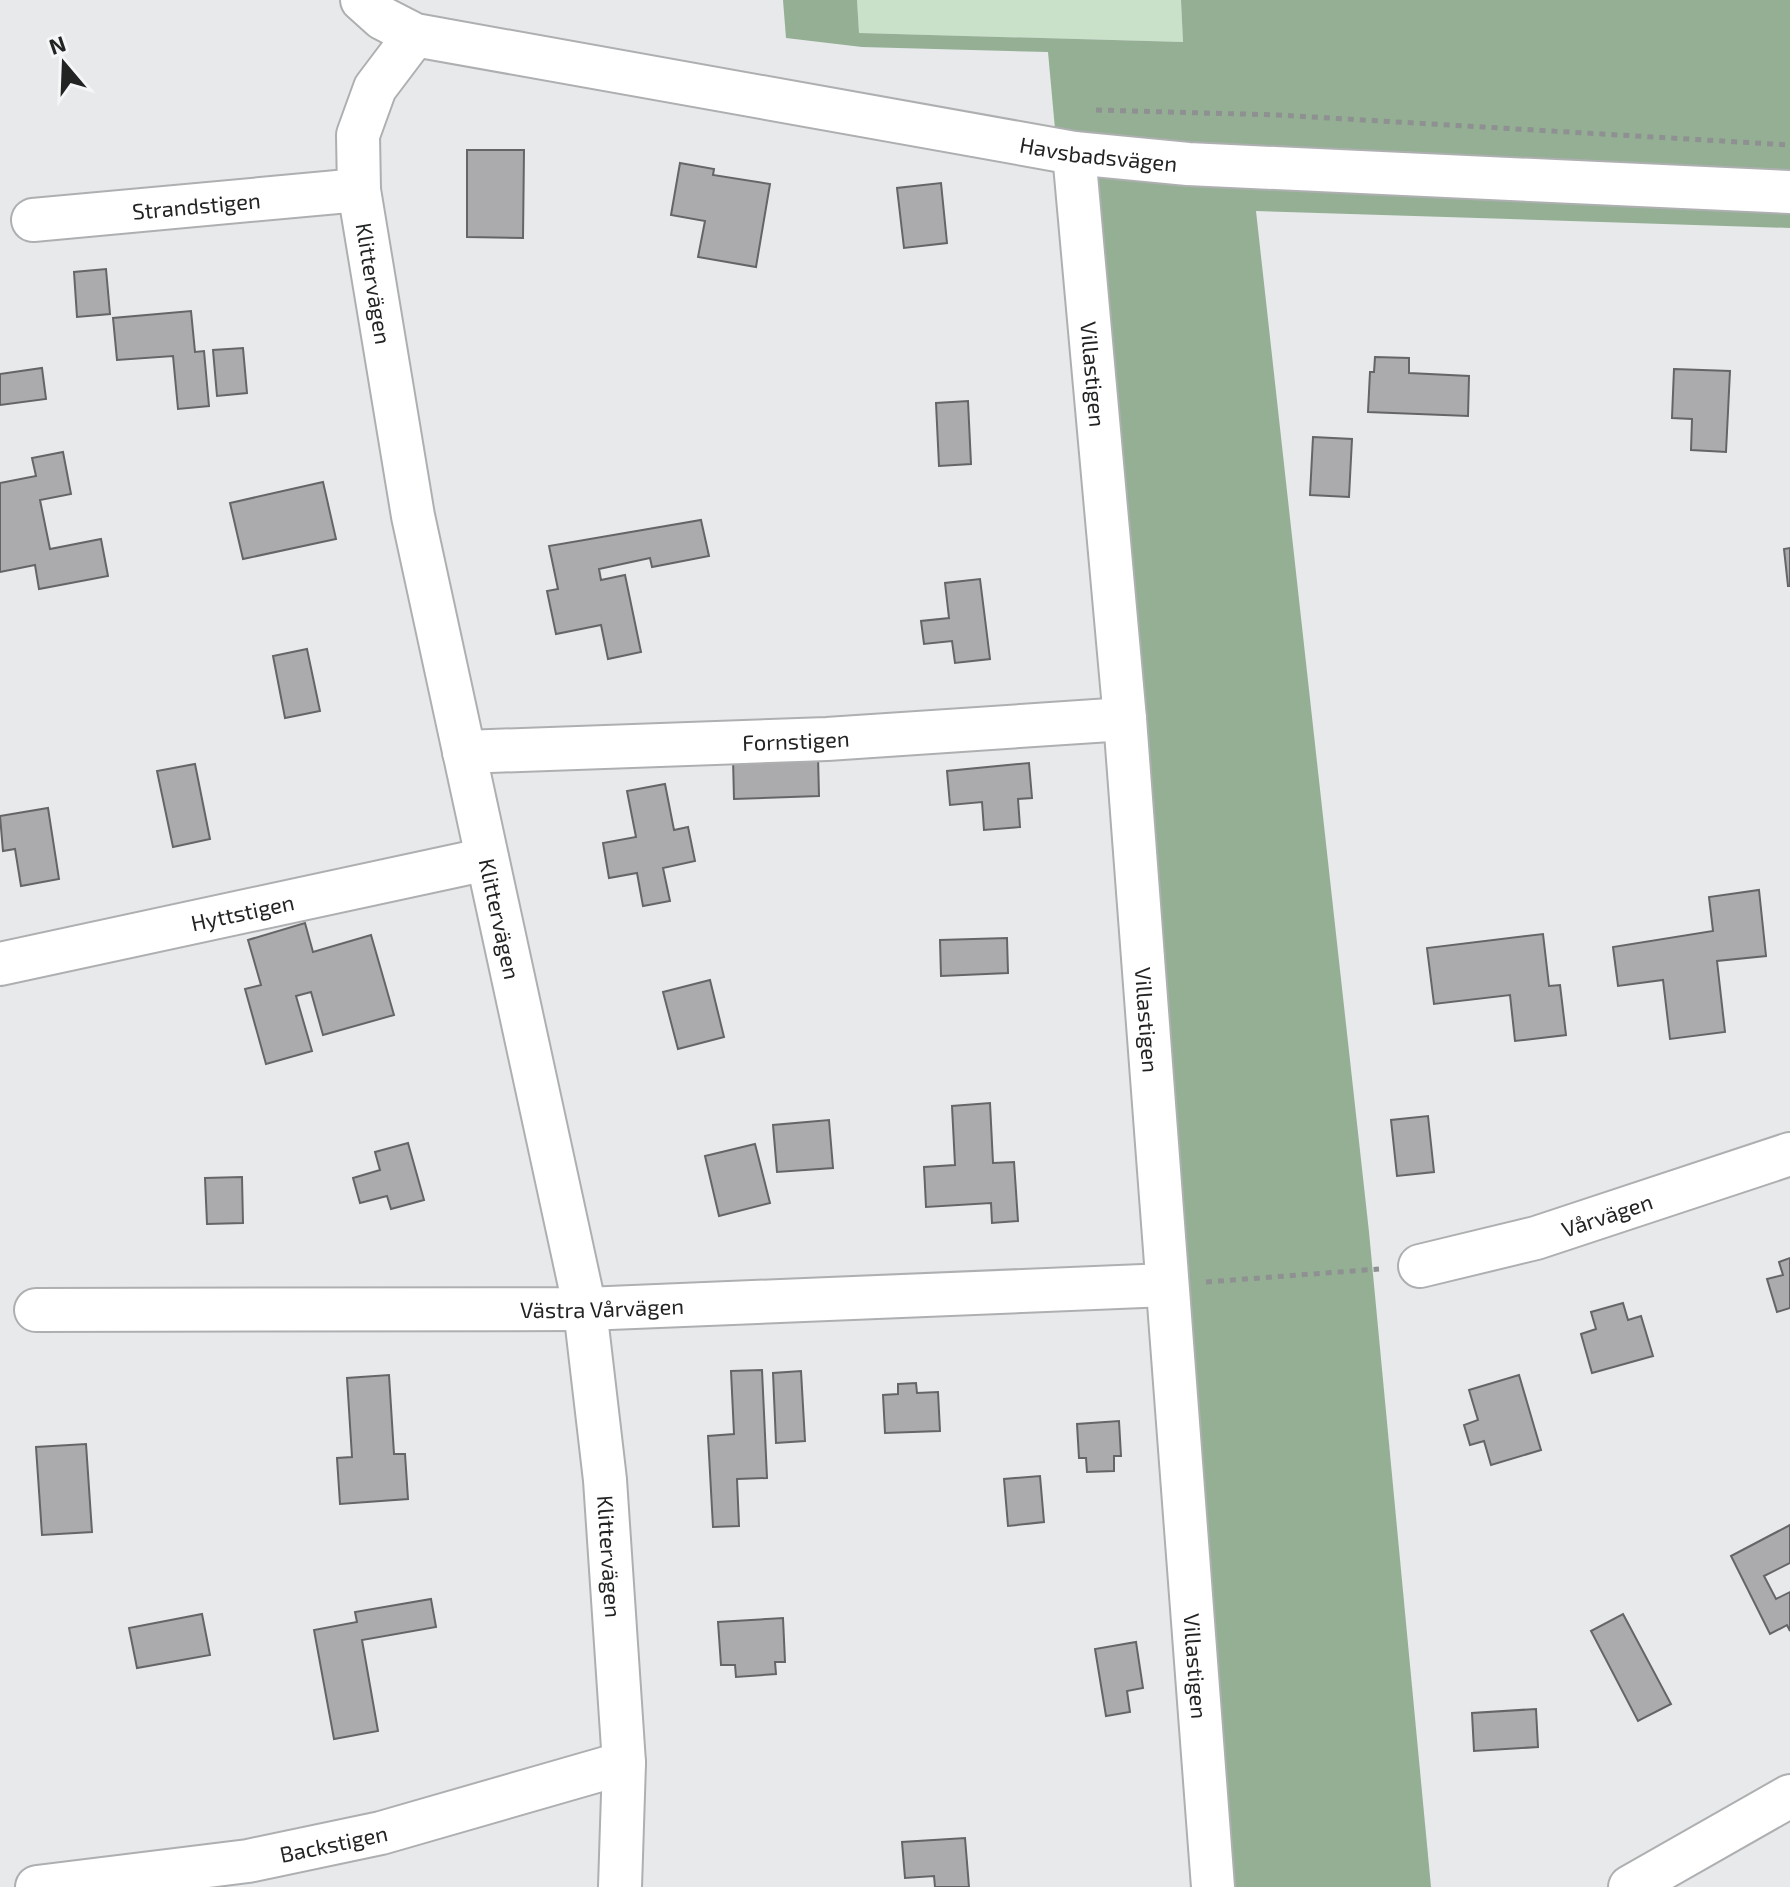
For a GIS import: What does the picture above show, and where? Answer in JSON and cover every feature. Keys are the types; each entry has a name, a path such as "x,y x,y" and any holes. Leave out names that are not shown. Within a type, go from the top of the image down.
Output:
{"street":[{"path":"362,0 382,18 415,35"},
{"name":"Havsbadsvägen","path":"415,35 1074,153 1188,164 1790,192"},
{"name":"Klittervägen","path":"415,35 375,88 358,135 359,190 413,516 585,1309 605,1480 624,1763 620,1887"},
{"name":"Villastigen","path":"1074,153 1125,719 1213,1887"},
{"name":"Strandstigen","path":"33,220 359,190"},
{"name":"Fornstigen","path":"464,752 827,739 1125,719"},
{"name":"Hyttstigen","path":"0,964 487,859"},
{"name":"Vårvägen","path":"1420,1266 1536,1238 1790,1154"},
{"name":"Västra Vårvägen","path":"36,1310 585,1309 1167,1285"},
{"name":"Backstigen","path":"37,1887 278,1855 381,1833 624,1763"},
{"path":"1630,1887 1790,1796"}],"path":[{"path":"1083,110 1278,115 1790,145"},
{"path":"1167,1285 1420,1266"}],"green space":[{"path":"783,0 857,0 859,33 1183,42 1181,0 1790,0 1790,228 1256,211 1369,1232 1431,1887 1215,1887 1048,52 862,47 786,38"},
{"path":"857,0 1181,0 1183,42 859,33"}],"building":[{"path":"467,150 524,150 523,238 467,237"},
{"path":"680,163 714,169 713,175 770,184 756,267 698,257 705,221 671,215"},
{"path":"941,183 947,243 904,248 897,188"},
{"path":"106,269 110,314 77,317 74,272"},
{"path":"191,311 195,352 204,351 209,406 178,409 173,356 117,360 113,318"},
{"path":"243,348 247,393 217,396 213,350"},
{"path":"1375,357 1409,358 1409,373 1469,376 1468,416 1368,412 1370,372 1374,372"},
{"path":"42,368 46,399 0,405 0,374"},
{"path":"1674,369 1730,371 1726,452 1691,450 1692,419 1672,418"},
{"path":"968,401 971,464 939,466 936,403"},
{"path":"1313,437 1352,439 1349,497 1310,495"},
{"path":"63,452 71,494 40,500 50,549 101,539 108,576 39,589 35,565 0,572 0,483 36,476 32,458"},
{"path":"323,482 336,539 243,559 230,503"},
{"path":"701,520 709,556 652,567 650,558 599,569 601,580 625,575 641,652 608,659 601,625 556,634 547,591 558,589 549,546"},
{"path":"1790,548 1790,586 1788,586 1784,549"},
{"path":"980,579 990,659 955,663 952,641 924,644 921,621 949,618 945,583"},
{"path":"307,649 320,711 285,718 273,656"},
{"path":"818,756 819,796 734,799 733,759"},
{"path":"1029,763 1032,798 1018,799 1020,827 984,830 982,802 950,805 947,771"},
{"path":"195,764 210,839 173,847 157,771"},
{"path":"665,784 674,830 688,827 695,861 663,868 670,901 643,906 637,873 609,878 603,843 636,837 627,791"},
{"path":"48,808 59,879 21,886 15,849 3,851 0,816"},
{"path":"1759,890 1766,956 1717,961 1725,1032 1670,1039 1663,980 1618,986 1613,947 1713,931 1709,897"},
{"path":"305,923 313,952 371,935 394,1015 323,1035 311,992 296,996 312,1051 266,1064 245,989 261,985 248,940"},
{"path":"1543,934 1549,986 1560,985 1566,1035 1515,1041 1510,995 1434,1004 1427,948"},
{"path":"1007,938 1008,973 941,976 940,940"},
{"path":"710,980 724,1037 678,1049 663,992"},
{"path":"990,1103 993,1163 1014,1162 1018,1221 992,1223 991,1203 926,1207 924,1167 955,1165 952,1106"},
{"path":"1428,1116 1434,1172 1397,1176 1391,1120"},
{"path":"829,1120 833,1168 777,1172 773,1125"},
{"path":"408,1143 424,1200 391,1209 387,1196 360,1203 353,1178 380,1170 375,1152"},
{"path":"755,1144 770,1203 719,1216 705,1156"},
{"path":"242,1177 243,1223 207,1224 205,1178"},
{"path":"1790,1258 1790,1308 1777,1312 1767,1279 1783,1275 1779,1262"},
{"path":"1623,1303 1628,1320 1641,1316 1653,1356 1592,1373 1581,1334 1596,1329 1591,1312"},
{"path":"762,1370 767,1478 737,1479 739,1526 713,1527 708,1436 734,1434 731,1371"},
{"path":"801,1371 805,1441 776,1443 773,1373"},
{"path":"389,1375 394,1454 405,1454 408,1499 340,1504 337,1458 352,1457 347,1378"},
{"path":"1519,1375 1541,1450 1491,1465 1484,1441 1470,1445 1464,1425 1478,1420 1469,1390"},
{"path":"916,1383 917,1393 938,1392 940,1431 885,1433 883,1395 898,1394 898,1384"},
{"path":"1119,1421 1121,1456 1114,1456 1114,1471 1087,1472 1086,1458 1079,1458 1077,1424"},
{"path":"86,1444 92,1532 42,1535 36,1447"},
{"path":"1040,1476 1044,1522 1008,1526 1004,1479"},
{"path":"1790,1525 1790,1563 1764,1576 1776,1599 1790,1592 1790,1631 1787,1625 1770,1634 1731,1556"},
{"path":"431,1599 436,1627 362,1640 378,1731 334,1739 314,1630 357,1622 355,1612"},
{"path":"202,1614 210,1655 137,1668 129,1628"},
{"path":"1623,1614 1671,1704 1638,1721 1591,1631"},
{"path":"783,1618 785,1662 775,1662 776,1674 736,1677 735,1665 721,1665 718,1622"},
{"path":"1136,1642 1143,1688 1127,1691 1130,1712 1106,1716 1095,1649"},
{"path":"1536,1709 1538,1747 1474,1751 1472,1713"},
{"path":"965,1838 969,1887 935,1887 934,1876 905,1878 902,1842"}]}
